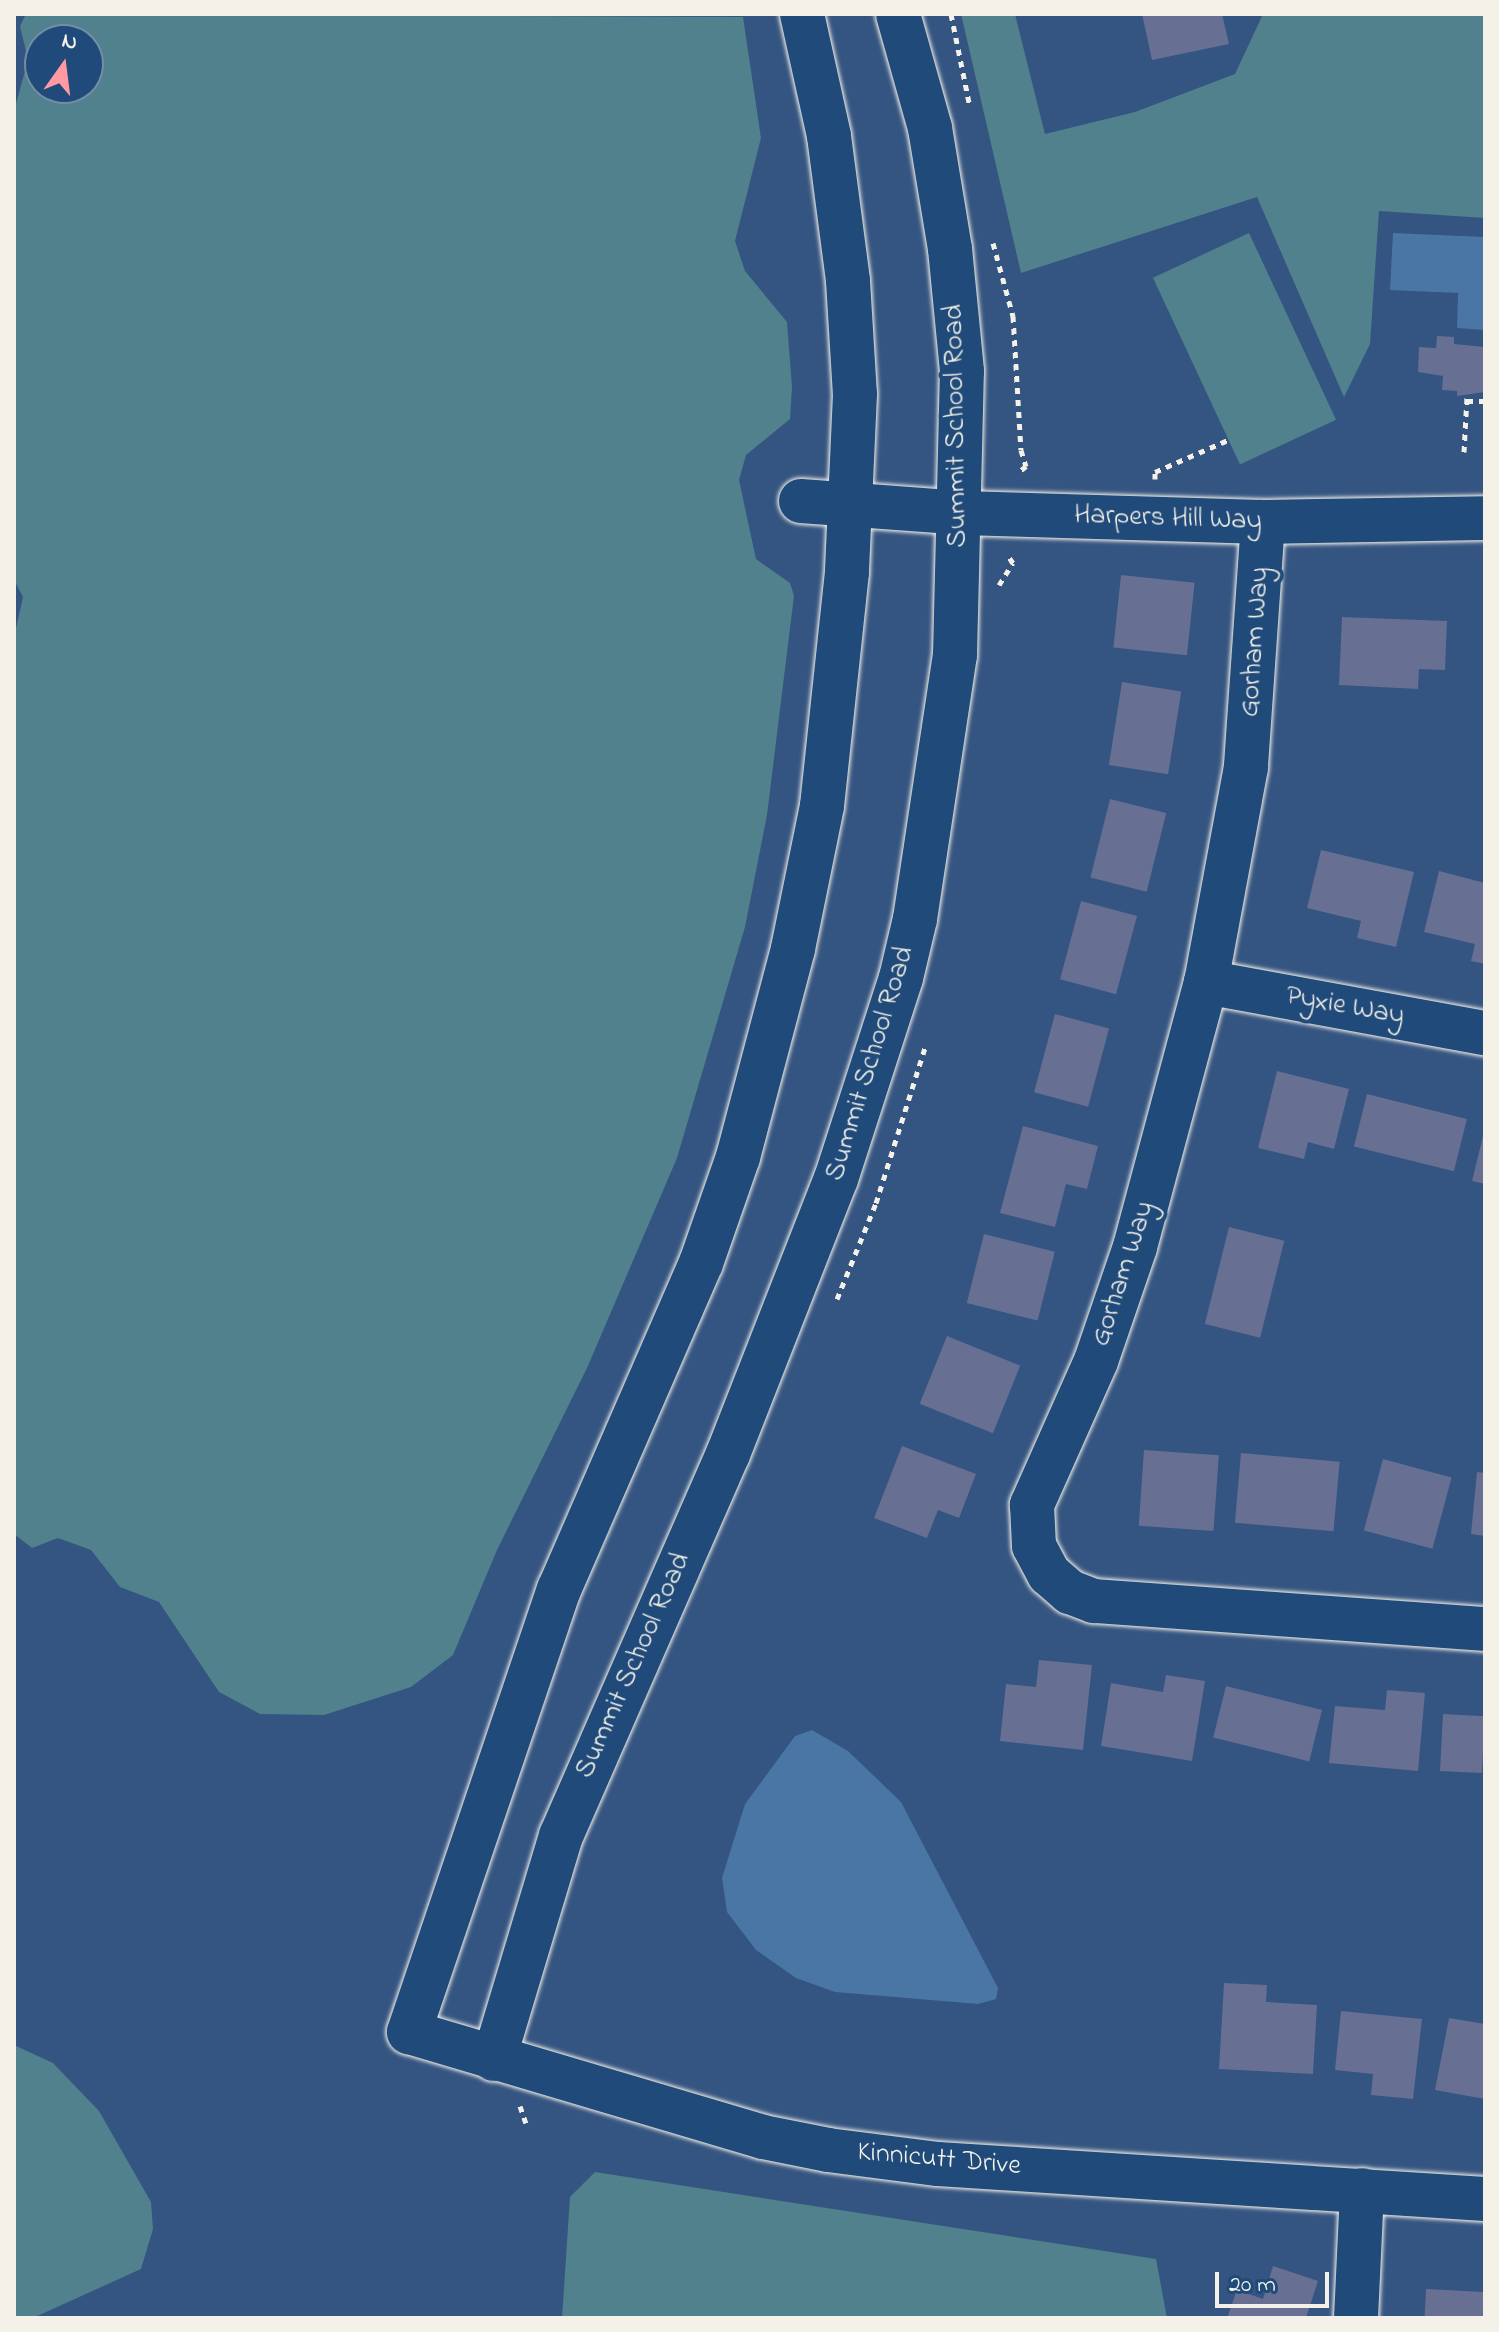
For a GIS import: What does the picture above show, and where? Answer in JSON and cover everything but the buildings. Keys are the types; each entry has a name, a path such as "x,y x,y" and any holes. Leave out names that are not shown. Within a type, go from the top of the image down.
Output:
{"street":[{"path":"802,14 829,136 848,281 855,394 851,504"},
{"name":"Summit School Road","path":"494,2059 561,1836 761,1376 836,1179 901,978 941,773 955,655 963,513 962,371 950,249 930,128 898,14"},
{"name":"Harpers Hill Way","path":"801,501 963,513 1263,522 1485,518"},
{"name":"Kinnicutt Drive","path":"851,504 822,806 793,949 738,1157 701,1263 559,1589 409,2032 763,2137 828,2150 938,2164 1485,2199"},
{"name":"Gorham Way","path":"1263,522 1246,767 1206,982 1135,1247 1096,1361 1032,1505 1034,1546 1049,1574 1070,1592 1094,1601 1485,1629"},
{"name":"Pyxie Way","path":"1206,982 1485,1033"},
{"path":"1356,2318 1362,2190"}],"path":[{"path":"1464,452 1467,399 1485,401"},
{"path":"1155,481 1155,472 1228,440"},
{"path":"519,2111 526,2123"}],"green space":[{"path":"26,14 743,17 761,138 735,241 745,271 787,322 792,387 790,419 746,455 739,480 756,559 790,583 794,596 767,815 745,927 677,1158 587,1368 497,1550 453,1655 411,1687 324,1715 260,1714 219,1692 159,1602 120,1587 91,1550 58,1538 32,1548 14,1534 14,637 23,597 14,580 14,111 24,75 24,104 104,104 104,24 24,24 24,43 20,26"},
{"path":"961,14 1015,14 1045,134 1135,112 1235,74 1263,14 1485,14 1485,218 1379,211 1370,344 1344,397 1257,197 1021,273"},
{"path":"1249,233 1336,420 1240,464 1153,278"},
{"path":"14,2045 53,2063 99,2111 151,2202 153,2229 141,2269 33,2318 14,2318"},
{"path":"595,2172 1156,2259 1167,2318 562,2318 570,2197"}],"water":[{"path":"1393,233 1485,237 1485,330 1457,328 1458,293 1390,290"},
{"path":"812,1730 848,1751 901,1802 998,1988 996,1999 978,2004 835,1992 796,1978 756,1950 727,1912 722,1878 745,1804 795,1736"}]}
